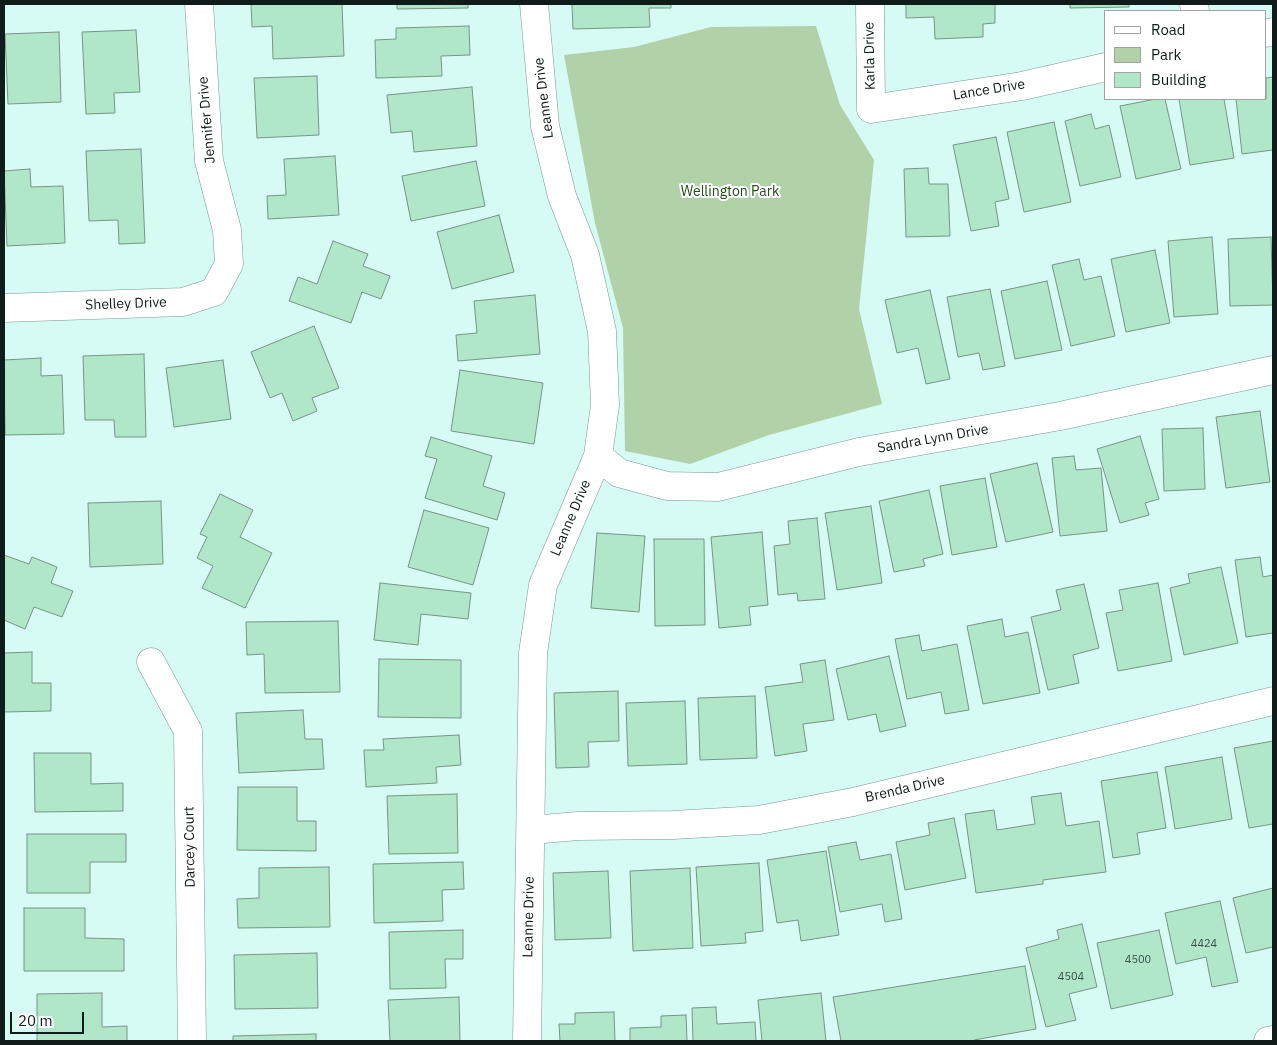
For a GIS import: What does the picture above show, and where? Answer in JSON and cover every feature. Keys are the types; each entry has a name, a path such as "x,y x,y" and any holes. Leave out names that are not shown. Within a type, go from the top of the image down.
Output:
{"street":[{"name":"Jennifer Drive","path":"199,4 209,161 227,230 230,264"},
{"name":"Leanne Drive","path":"527,1041 534,653 543,585 598,456 605,405 602,331 585,255 562,196 544,126 534,4"},
{"name":"Karla Drive","path":"870,4 871,109"},
{"name":"Lance Drive","path":"871,109 1022,86 1104,67"},
{"name":"Shelley Drive","path":"4,308 183,302 214,292 230,264"},
{"name":"Sandra Lynn Drive","path":"598,456 619,473 667,486 718,487 859,452 1060,416 1273,370"},
{"name":"Darcey Court","path":"151,662 188,731 192,1041"},
{"name":"Brenda Drive","path":"531,830 578,826 673,826 759,820 853,802 1273,701"},
{"path":"1268,1041 1273,1040"}],"green space":[{"name":"Wellington Park","path":"816,26 840,105 874,160 859,309 882,404 769,435 690,464 625,451 623,328 595,223 564,55 634,47 711,27"}],"building":[{"path":"251,4 342,4 344,56 273,59 272,26 252,27"},
{"path":"397,4 468,4 468,8 397,9"},
{"path":"572,4 671,4 671,8 649,8 650,27 573,29"},
{"path":"906,4 995,4 995,23 983,24 983,37 935,39 934,17 906,18"},
{"path":"1070,4 1129,4 1129,7 1070,8"},
{"path":"469,26 470,55 441,56 442,76 376,78 375,40 396,39 396,28"},
{"path":"136,30 140,92 114,93 115,113 86,114 82,32"},
{"path":"59,32 61,102 8,104 5,34"},
{"path":"317,76 319,135 257,138 254,78"},
{"path":"1273,77 1273,150 1242,154 1236,100 1267,100 1267,78"},
{"path":"472,87 477,146 414,152 412,131 391,133 387,95"},
{"path":"1151,100 1165,100 1181,169 1136,179 1120,106"},
{"path":"1179,100 1224,100 1234,158 1190,165"},
{"path":"1091,114 1095,129 1109,125 1121,177 1080,186 1065,121"},
{"path":"1054,122 1071,202 1024,212 1007,132"},
{"path":"996,137 1009,199 995,202 999,226 971,231 953,145"},
{"path":"141,149 145,243 119,244 118,220 89,221 86,151"},
{"path":"335,156 339,215 268,219 267,196 286,195 284,159"},
{"path":"476,161 485,206 411,221 402,176"},
{"path":"928,168 929,184 948,184 950,236 906,237 904,169"},
{"path":"30,169 31,187 63,186 65,243 7,246 4,171"},
{"path":"499,215 514,272 452,289 437,232"},
{"path":"1212,237 1218,314 1174,317 1168,241"},
{"path":"1271,237 1273,305 1230,306 1228,239"},
{"path":"333,241 368,254 363,266 390,276 381,299 362,292 351,323 289,301 298,277 317,284"},
{"path":"1155,250 1170,323 1126,332 1111,259"},
{"path":"1079,259 1084,280 1101,276 1115,336 1071,346 1052,265"},
{"path":"1047,281 1062,350 1015,359 1001,291"},
{"path":"990,289 1005,366 983,370 979,353 958,357 947,297"},
{"path":"930,290 950,379 926,384 918,348 897,353 885,300"},
{"path":"535,295 540,354 458,361 456,335 477,333 474,301"},
{"path":"314,326 339,388 312,398 317,411 293,421 282,393 270,398 251,352"},
{"path":"144,354 146,437 115,437 114,420 85,420 83,356"},
{"path":"41,358 41,376 62,375 64,434 5,435 4,360"},
{"path":"223,360 231,419 174,427 166,368"},
{"path":"460,370 543,383 534,444 451,431"},
{"path":"1260,411 1270,482 1226,488 1216,417"},
{"path":"1203,428 1205,489 1164,491 1162,429"},
{"path":"1140,436 1159,499 1145,503 1149,515 1120,523 1097,449"},
{"path":"431,437 492,456 483,486 505,493 497,520 425,498 437,459 425,456"},
{"path":"1074,456 1076,470 1101,468 1107,531 1060,536 1052,458"},
{"path":"1037,463 1053,532 1006,542 990,474"},
{"path":"985,478 997,547 952,555 940,486"},
{"path":"929,490 943,554 923,559 925,566 894,572 879,501"},
{"path":"220,494 253,510 240,537 272,553 245,608 202,588 213,566 197,558 207,537 200,534"},
{"path":"161,501 163,564 90,567 88,503"},
{"path":"871,506 882,583 837,590 825,513"},
{"path":"424,510 489,528 473,585 408,567"},
{"path":"817,518 825,599 798,601 797,593 778,595 774,546 790,544 788,521"},
{"path":"762,532 768,605 749,607 751,625 719,628 711,537"},
{"path":"597,533 645,536 639,612 591,608"},
{"path":"654,539 704,539 705,625 655,626"},
{"path":"4,555 29,564 32,557 57,567 51,583 73,591 62,617 34,607 25,629 4,620"},
{"path":"1260,557 1263,577 1273,575 1273,633 1246,637 1235,560"},
{"path":"1221,567 1238,643 1184,655 1170,588 1190,583 1188,574"},
{"path":"380,583 471,593 468,619 421,614 418,645 374,640"},
{"path":"1158,583 1172,661 1118,671 1106,613 1123,610 1119,590"},
{"path":"1084,584 1099,648 1073,655 1079,683 1048,690 1031,617 1061,610 1056,590"},
{"path":"1002,619 1005,637 1028,632 1040,693 983,704 967,626"},
{"path":"338,621 340,692 265,693 264,654 247,655 246,622"},
{"path":"919,635 922,651 957,644 969,710 945,714 941,692 907,699 895,639"},
{"path":"32,652 32,683 51,683 51,711 4,712 4,653"},
{"path":"889,656 906,726 880,732 876,714 848,720 836,669"},
{"path":"379,659 461,660 461,718 378,717"},
{"path":"825,660 834,720 803,724 807,751 775,756 765,687 803,682 800,664"},
{"path":"618,691 619,741 588,742 589,767 556,768 554,693"},
{"path":"755,696 757,758 700,760 698,698"},
{"path":"685,701 687,764 628,766 626,703"},
{"path":"303,710 305,739 322,739 324,769 239,773 236,713"},
{"path":"459,735 461,765 436,767 437,783 366,787 364,750 384,750 383,739"},
{"path":"1273,741 1273,824 1249,828 1234,748"},
{"path":"34,753 91,753 91,784 123,783 123,811 35,812"},
{"path":"1222,757 1232,819 1175,829 1165,767"},
{"path":"1157,772 1166,828 1137,833 1140,854 1113,858 1101,781"},
{"path":"238,787 297,787 297,821 316,821 316,851 237,850"},
{"path":"1061,793 1066,826 1099,821 1106,872 1043,880 1043,884 976,893 965,814 994,810 997,830 1035,824 1031,797"},
{"path":"457,794 458,853 389,854 387,796"},
{"path":"954,818 966,878 905,890 896,842 930,835 928,823"},
{"path":"27,834 126,834 126,862 90,862 90,893 27,893"},
{"path":"856,842 860,860 891,854 902,919 885,922 882,904 840,912 828,847"},
{"path":"826,851 839,935 801,941 798,920 777,923 767,860"},
{"path":"463,862 464,889 442,890 443,921 374,923 373,864"},
{"path":"759,863 763,931 745,933 746,943 701,946 696,867"},
{"path":"329,867 330,927 238,928 237,899 259,898 259,868"},
{"path":"690,868 693,948 633,951 630,871"},
{"path":"608,871 611,938 555,940 553,873"},
{"path":"1273,888 1273,947 1246,953 1233,898"},
{"path":"1220,901 1238,982 1212,987 1206,957 1176,964 1165,913"},
{"path":"24,908 85,908 85,938 124,939 124,971 24,971"},
{"path":"1082,924 1097,987 1069,994 1076,1020 1046,1027 1026,948 1059,939 1057,930"},
{"path":"463,930 463,959 445,959 446,988 390,989 389,932"},
{"path":"1159,930 1173,995 1111,1009 1097,943"},
{"path":"317,953 318,1008 235,1009 234,955"},
{"path":"1025,966 1036,1029 974,1041 841,1041 833,997"},
{"path":"102,993 102,1027 127,1026 127,1041 37,1041 37,994"},
{"path":"821,993 826,1041 762,1041 758,1000"},
{"path":"459,997 460,1041 390,1041 388,1000"},
{"path":"716,1007 717,1024 755,1022 756,1041 693,1041 692,1008"},
{"path":"614,1012 615,1041 560,1041 559,1024 575,1024 575,1013"},
{"path":"686,1015 687,1041 630,1041 630,1028 661,1027 661,1016"},
{"path":"316,1034 316,1041 233,1041 233,1036"}]}
